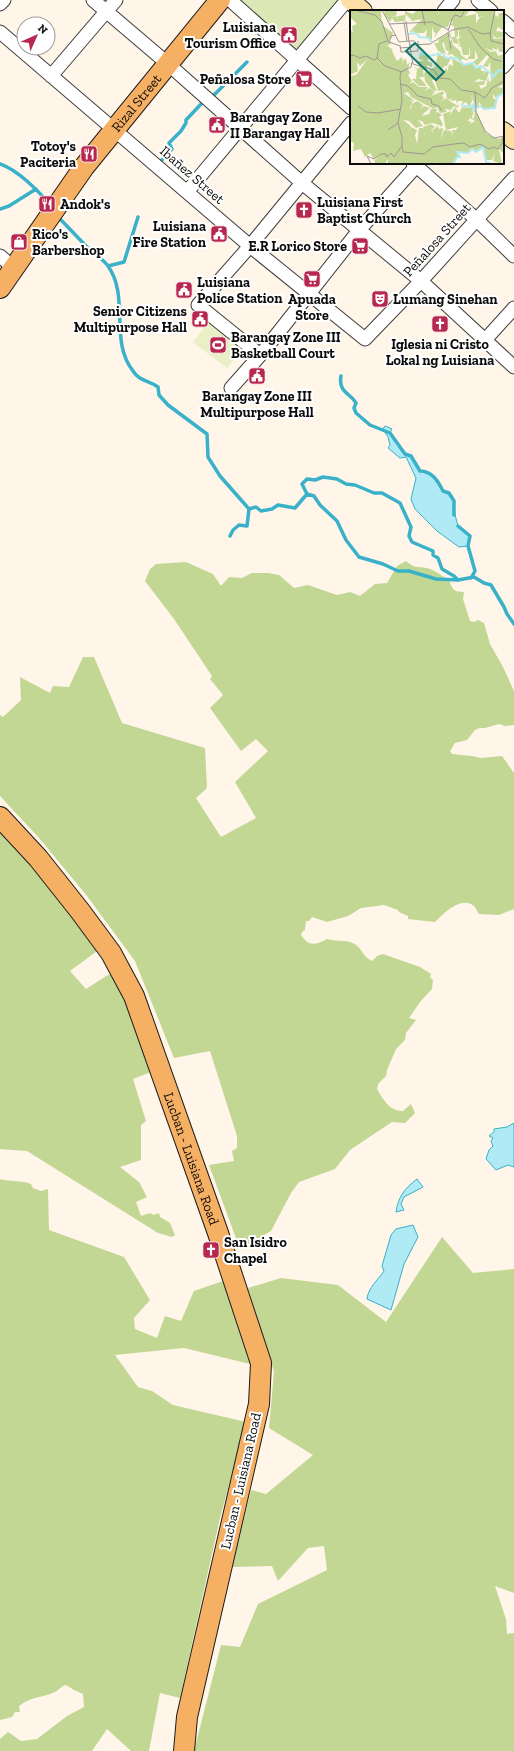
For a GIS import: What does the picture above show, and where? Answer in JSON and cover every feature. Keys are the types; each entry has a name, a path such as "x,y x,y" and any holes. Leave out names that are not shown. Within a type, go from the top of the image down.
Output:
{"main road":[{"name":"Rizal Street","path":"0,288 7,262 55,209 84,168 220,0"},
{"name":"Lucban - Luisiana Road","path":"0,817 38,858 80,911 111,953 134,996 216,1226 261,1364 259,1404 187,1717 184,1751"}],"street":[{"path":"0,4 4,0"},
{"path":"93,0 168,63 302,182 421,281 514,367"},
{"path":"51,76 116,0"},
{"path":"230,0 298,59 350,107"},
{"path":"187,192 347,0"},
{"path":"350,0 362,10"},
{"path":"445,10 453,0"},
{"path":"478,0 490,10"},
{"path":"504,23 514,31"},
{"name":"Ibañez Street","path":"0,32 250,246 365,339"},
{"path":"504,66 514,54"},
{"path":"260,355 198,305 250,246 350,124"},
{"path":"504,132 514,140"},
{"path":"231,388 260,355 360,229 416,164 514,256"},
{"name":"Peñalosa Street","path":"365,339 421,281 514,178"},
{"path":"485,340 514,308"}],"green space":[{"path":"238,0 342,0 298,54"},
{"name":"Barangay Zone III Basketball Court","path":"209,322 242,349 227,368 193,342"},
{"path":"406,561 414,566 427,568 442,575 449,581 454,590 464,592 463,599 470,621 474,622 478,620 484,623 490,644 514,691 514,725 505,726 499,724 475,730 467,740 455,743 450,751 452,754 481,758 502,756 514,773 514,909 499,915 479,914 474,906 469,903 464,903 453,907 435,922 408,919 408,916 399,912 398,910 384,905 361,908 348,916 327,922 312,917 309,921 306,921 305,930 301,935 307,942 316,944 327,939 350,942 358,947 369,960 372,961 377,956 383,954 420,967 431,974 430,977 433,980 432,989 420,1002 409,1018 416,1020 406,1033 405,1040 396,1049 386,1076 378,1084 377,1089 390,1107 403,1111 411,1104 415,1113 405,1123 392,1122 350,1150 335,1169 299,1182 291,1193 271,1231 240,1249 209,1165 234,1161 232,1151 237,1148 237,1136 210,1051 174,1058 135,961 87,896 40,839 0,796 0,715 3,717 21,700 20,677 50,693 53,686 69,687 83,657 94,657 122,723 205,748 207,788 196,798 221,837 256,818 235,782 268,751 256,739 241,751 210,708 223,695 210,679 212,676 174,619 145,581 150,569 156,564 186,562 213,574 221,586 229,577 242,578 252,573 268,573 279,575 294,588 308,585 337,595 350,592 360,596 375,584 387,583 397,566"},
{"path":"0,816 104,946 70,971 86,989 119,968 159,1069 133,1079 146,1121 141,1125 141,1160 120,1167 139,1182 147,1197 136,1202 141,1216 150,1213 154,1215 159,1213 160,1217 170,1223 175,1235 172,1237 158,1233 27,1151 0,1149"},
{"path":"0,1179 20,1181 31,1184 33,1188 41,1191 48,1189 49,1230 124,1257 150,1300 134,1318 135,1329 157,1338 165,1316 181,1321 194,1291 223,1281 250,1364 184,1348 115,1355 138,1387 152,1391 173,1405 246,1422 220,1518 180,1698 160,1693 149,1751 131,1751 107,1729 92,1751 0,1751 0,1739 8,1732 21,1741 37,1739 67,1716 84,1707 83,1694 66,1685 55,1692 24,1703 19,1706 20,1712 15,1712 12,1717 0,1720"},
{"path":"442,1237 473,1273 514,1269 514,1593 495,1586 506,1619 507,1634 514,1633 514,1751 194,1751 221,1645 240,1647 258,1604 327,1570 324,1546 308,1548 278,1581 272,1566 232,1567 251,1490 266,1494 313,1455 269,1428 274,1372 248,1288 281,1278 338,1285 386,1322"}],"water":[{"path":"385,426 392,429 390,433 405,454 411,456 420,471 431,475 443,491 449,493 454,501 453,507 458,526 470,536 468,546 459,547 437,531 415,509 411,499 416,478 406,457 400,458 388,448 390,445 388,437 383,429"},
{"path":"514,1123 514,1167 508,1165 496,1170 486,1159 489,1150 493,1146 491,1141 493,1138 489,1136 494,1132 494,1129 507,1127"},
{"path":"417,1179 423,1187 404,1197 401,1204 404,1210 396,1212 398,1202 403,1193"},
{"path":"413,1225 418,1237 404,1264 391,1310 367,1299 368,1295 371,1288 384,1271 382,1266 391,1235 396,1229"}],"waterway":[{"path":"213,96 247,62"},
{"path":"160,162 172,149 169,143 181,131 186,123 186,120 202,103"},
{"path":"0,164 14,171 50,204"},
{"path":"0,209 9,206 36,189"},
{"path":"108,266 124,262 138,217"},
{"path":"60,219 108,266 114,278 118,291 122,346 126,359 133,371 142,379 158,387 159,395 168,405 207,434 208,457 220,476 249,509 247,526 239,525 233,530 230,536"},
{"path":"341,376 341,386 356,403 354,408 356,413 370,425 390,433 405,454 411,456 420,471 424,471 434,477 443,491 449,493 454,501 454,515"},
{"path":"458,580 442,569 438,558 433,555 433,551 412,542 409,536 411,527 400,503 382,493 374,493 355,485 346,484 337,479 323,477 315,480 307,479 302,484 307,494 314,496 320,505 337,521 346,540 359,557 383,564 398,571 409,571 436,579 458,580 474,577 491,585 514,624"},
{"path":"249,509 256,507 261,511 272,509 278,505 295,508 307,494"},
{"path":"458,526 470,536 468,546 475,571 471,578"}],"place":[{"name":"Luisiana Tourism Office","path":"289,35"},
{"name":"Peñalosa Store","path":"304,79"},
{"name":"Barangay Zone II Barangay Hall","path":"217,125"},
{"name":"Totoy's Paciteria","path":"89,154"},
{"name":"Andok's","path":"47,204"},
{"name":"Luisiana First Baptist Church","path":"304,210"},
{"name":"Luisiana Fire Station","path":"219,234"},
{"name":"Rico's Barbershop","path":"19,242"},
{"name":"E.R Lorico Store","path":"360,246"},
{"name":"Apuada Store","path":"312,279"},
{"name":"Luisiana Police Station","path":"184,290"},
{"name":"Lumang Sinehan","path":"380,299"},
{"name":"Senior Citizens Multipurpose Hall","path":"200,319"},
{"name":"Iglesia ni Cristo Lokal ng Luisiana","path":"440,324"},
{"name":"Barangay Zone III Basketball Court","path":"218,345"},
{"name":"Barangay Zone III Multipurpose Hall","path":"257,376"},
{"name":"San Isidro Chapel","path":"211,1250"}]}
